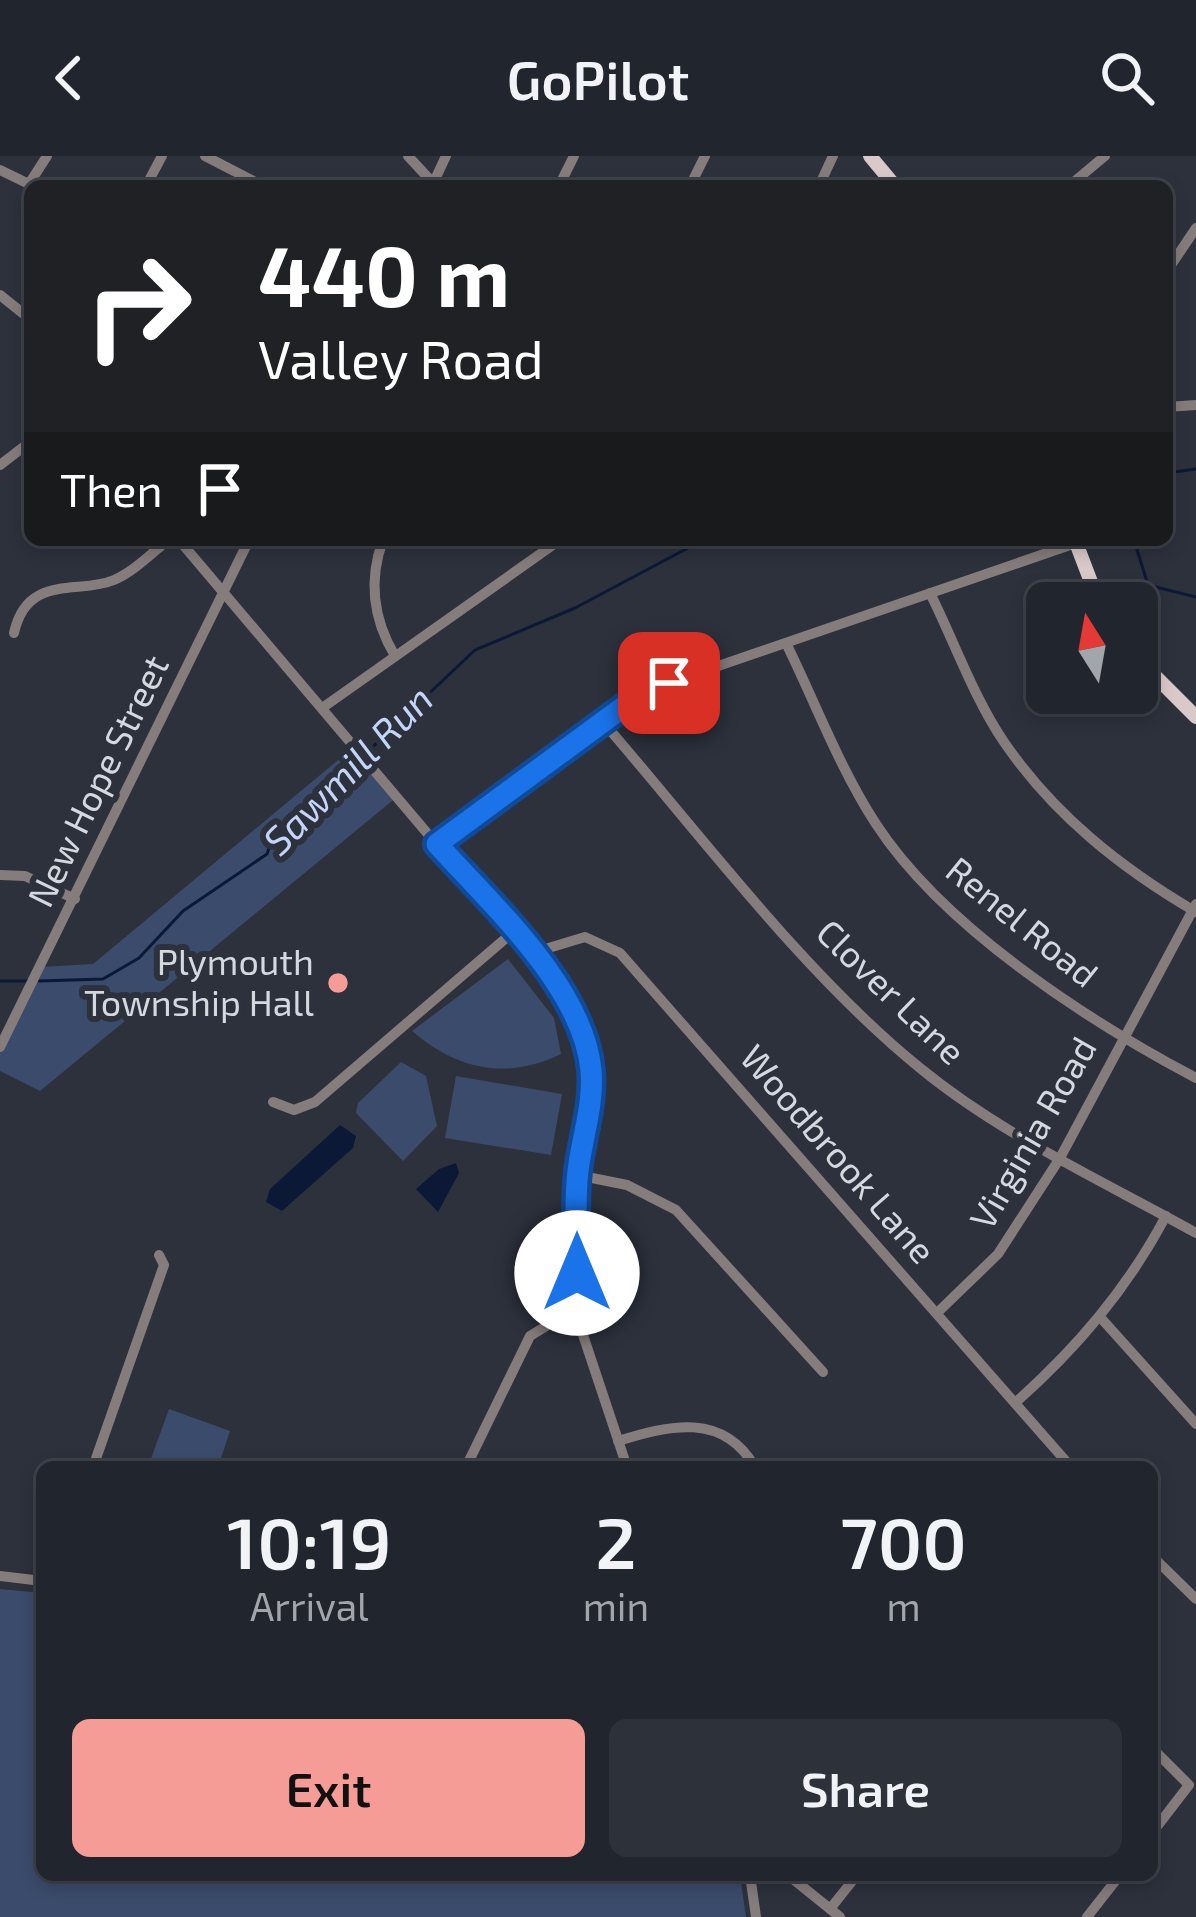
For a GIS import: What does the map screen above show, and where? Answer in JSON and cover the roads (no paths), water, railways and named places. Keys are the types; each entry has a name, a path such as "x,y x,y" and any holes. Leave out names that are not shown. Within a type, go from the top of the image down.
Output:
{"main road":[{"path":"869,156 890,180"},
{"path":"1078,546 1092,582"},
{"path":"1158,679 1196,717"}],"street":[{"path":"205,156 244,180"},
{"path":"409,156 429,180"},
{"path":"1076,180 1105,156"},
{"path":"1173,262 1196,228"},
{"path":"0,295 24,314"},
{"path":"0,465 24,447"},
{"path":"14,633 17,620 48,591 61,584 111,581 160,546"},
{"path":"184,546 325,706 571,1003 588,1052 590,1103 577,1174 577,1317 625,1461"},
{"name":"New Hope Street","path":"0,1047 246,546"},
{"path":"382,546 373,583 375,603 395,656"},
{"path":"325,706 551,546"},
{"path":"437,844 603,722 669,683 1065,546"},
{"path":"930,593 1001,738 1034,782 1076,828 1195,909"},
{"name":"Renel Road","path":"786,643 875,823 937,901 1123,1039 1196,1078"},
{"name":"Clover Lane","path":"603,722 873,1027 969,1105 1196,1232"},
{"path":"0,875 25,876 75,898"},
{"name":"Virginia Road","path":"937,1313 998,1254 1060,1158 1195,909"},
{"path":"273,1102 294,1110 315,1102 513,932"},
{"name":"Woodbrook Lane","path":"532,952 585,937 620,953 1066,1461"},
{"path":"577,1174 627,1185 676,1210 823,1372"},
{"path":"1015,1403 1100,1317 1166,1216"},
{"path":"95,1461 164,1264 160,1256"},
{"path":"469,1461 530,1336 556,1320 577,1317"},
{"path":"1100,1317 1196,1424"},
{"path":"618,1441 674,1424 701,1427 730,1439 750,1461"},
{"path":"1158,1562 1196,1599"},
{"path":"0,1576 36,1580"},
{"path":"1158,1754 1190,1785 1158,1825"},
{"path":"752,1881 756,1917"},
{"path":"795,1881 835,1913 853,1881"},
{"path":"1087,1917 1115,1881"}],"waterway":[{"path":"1173,472 1196,469"},
{"name":"Sawmill Run","path":"364,755 475,650 575,608 692,546"},
{"name":"Sawmill Run","path":"1136,546 1148,585 1196,597"},
{"name":"Sawmill Run","path":"39,981 103,979 139,958 183,911 267,854 273,837 329,780 357,761"},
{"name":"Sawmill Run","path":"0,981 29,981"}],"place":[{"name":"Plymouth Township Hall","path":"338,983"}]}
